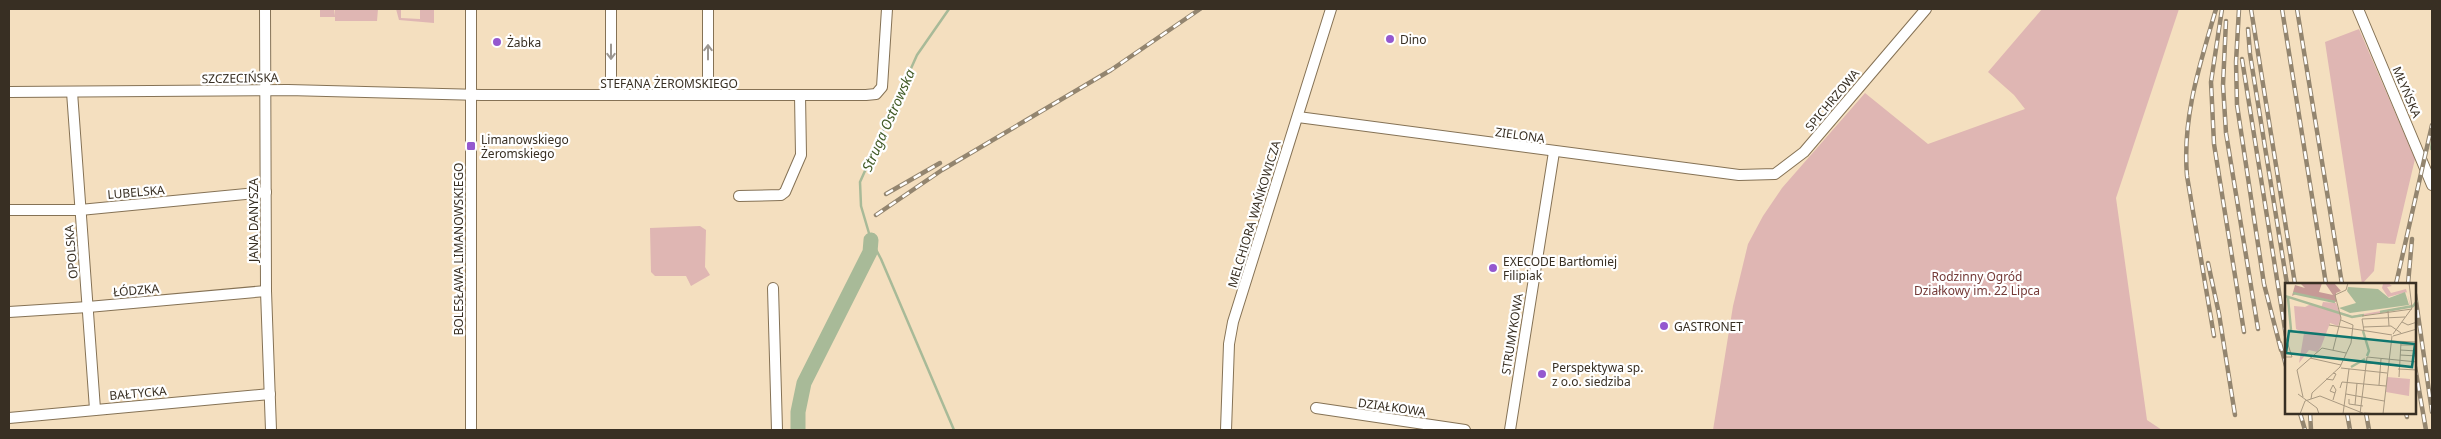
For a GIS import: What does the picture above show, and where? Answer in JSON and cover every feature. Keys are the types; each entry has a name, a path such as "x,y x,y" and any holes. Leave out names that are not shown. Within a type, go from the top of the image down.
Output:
{"street":[{"name":"JANA DANYSZA","path":"265,9 266,291 271,430"},
{"name":"BOLESŁAWA LIMANOWSKIEGO","path":"471,9 471,430"},
{"path":"611,9 611,96"},
{"path":"708,9 708,95"},
{"name":"STEFANA ŻEROMSKIEGO","path":"471,94 611,96 876,94 882,87 887,9"},
{"name":"MELCHIORA WAŃKOWICZA","path":"1226,430 1229,344 1233,322 1331,9"},
{"name":"SPICHRZOWA","path":"1739,175 1775,174 1804,152 1926,9"},
{"name":"MŁYŃSKA","path":"2358,9 2429,167 2432,185"},
{"name":"SZCZECIŃSKA","path":"9,92 266,90 471,94"},
{"name":"OPOLSKA","path":"72,92 95,409"},
{"path":"739,196 781,195 785,192 801,154 800,94"},
{"name":"ZIELONA","path":"1298,117 1739,175"},
{"name":"STRUMYKOWA","path":"1510,430 1554,152"},
{"name":"LUBELSKA","path":"9,210 80,210 266,192"},
{"path":"773,288 777,430"},
{"name":"ŁÓDZKA","path":"9,312 266,291"},
{"name":"BAŁTYCKA","path":"9,418 270,394"},
{"name":"DZIAŁKOWA","path":"1316,408 1465,430"}],"green space":[{"path":"320,9 334,9 335,16 335,9 378,9 377,21 335,21 335,17 320,17"},
{"path":"396,9 401,9 401,18 420,19 420,9 434,9 434,23 399,20"},
{"name":"Rodzinny Ogród Działkowy im. 22 Lipca","path":"2042,9 2179,9 2116,198 2147,420 2162,430 1713,430 1733,306 1748,244 1763,216 1782,188 1865,93 1928,144 2025,109 2014,95 1988,72"},
{"path":"2359,29 2415,159 2395,244 2377,243 2374,271 2363,283 2362,283 2325,42"},
{"path":"700,226 706,230 705,267 710,275 691,286 686,276 655,276 651,272 650,228"}],"waterway":[{"name":"Struga Ostrowska","path":"949,9 917,55 860,182 861,206 871,240 881,259 954,430"},
{"path":"2431,149 2432,141"},
{"name":"Struga Ostrowska","path":"798,430 798,412 804,383 870,252 871,240"}],"railway":[{"path":"876,215 942,170 1111,70 1200,9"},
{"path":"2214,336 2187,176 2186,154 2187,133 2194,91 2216,9"},
{"path":"2222,9 2211,82 2214,144 2244,332"},
{"path":"2239,9 2236,62 2237,105 2264,284 2281,350"},
{"path":"2251,9 2295,283"},
{"path":"2282,9 2326,283"},
{"path":"2297,9 2342,283"},
{"path":"2226,21 2223,85 2226,133 2258,329"},
{"path":"2248,29 2250,54 2287,283"},
{"path":"2242,59 2285,330"},
{"path":"2396,283 2432,125"},
{"path":"886,194 940,163"},
{"path":"2408,283 2412,239"},
{"path":"2208,263 2219,314 2235,415"},
{"path":"2416,301 2432,412"},
{"path":"2280,343 2285,362"},
{"path":"2416,373 2426,430"},
{"path":"2300,414 2305,430"},
{"path":"2310,414 2311,430"},
{"path":"2347,414 2350,430"},
{"path":"2366,414 2369,430"}],"place":[{"name":"Dino","path":"1390,39"},
{"name":"Żabka","path":"497,42"},
{"name":"Limanowskiego Żeromskiego","path":"471,146"},
{"name":"EXECODE Bartłomiej Filipiak","path":"1493,268"},
{"name":"GASTRONET","path":"1664,326"},
{"name":"Perspektywa sp. z o.o. siedziba","path":"1542,374"}]}
